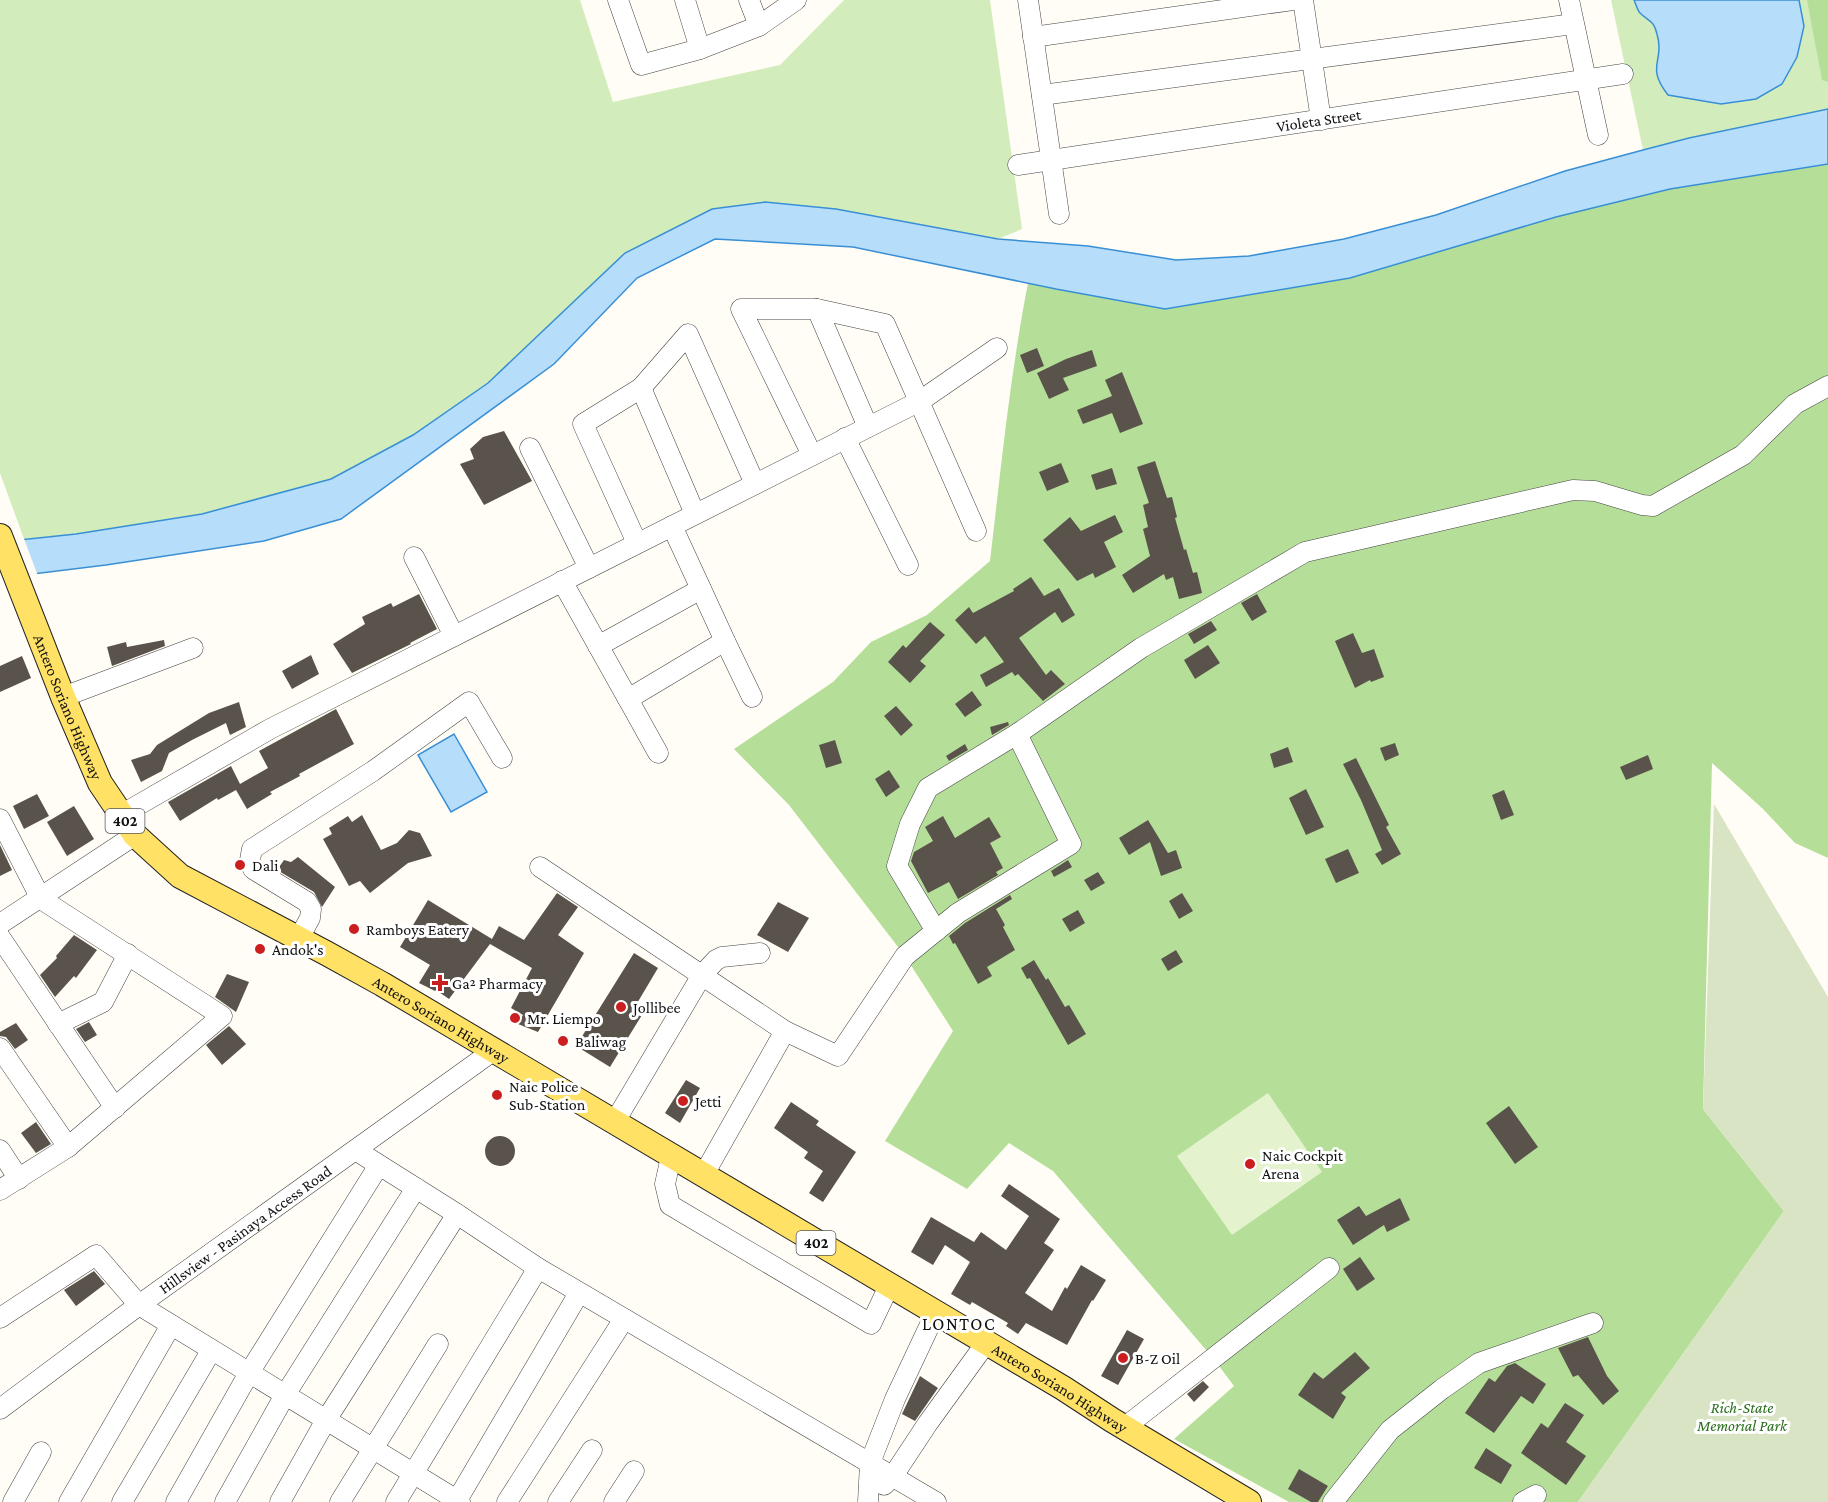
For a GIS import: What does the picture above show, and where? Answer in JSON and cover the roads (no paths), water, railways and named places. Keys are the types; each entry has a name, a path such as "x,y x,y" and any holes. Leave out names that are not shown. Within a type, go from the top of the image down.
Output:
{"main road":[{"name":"Antero Soriano Highway","path":"0,536 63,697 100,783 135,835 180,876 382,984 1063,1388 1249,1502"}],"street":[{"path":"618,0 641,65 700,49 759,27 796,0"},
{"path":"685,0 700,49"},
{"path":"750,0 759,27"},
{"path":"1028,0 1059,214"},
{"path":"1033,37 1293,0"},
{"path":"1303,0 1321,120"},
{"path":"1569,0 1598,135"},
{"path":"1042,95 1573,24"},
{"name":"Violeta Street","path":"1018,165 1623,75"},
{"path":"812,455 741,309 817,309 885,324 976,531"},
{"path":"817,309 868,427"},
{"path":"637,543 583,424 641,388 688,334 755,484"},
{"path":"121,815 270,729 920,400 997,348"},
{"path":"936,931 897,866 910,824 928,788 1017,734 1141,648 1305,552 1573,490 1595,491 1653,506 1743,455 1795,404 1828,386"},
{"path":"641,388 695,514"},
{"path":"845,438 908,565"},
{"path":"530,448 589,568"},
{"path":"672,526 752,697"},
{"path":"414,557 454,636"},
{"path":"562,581 658,753"},
{"path":"598,646 701,589"},
{"path":"628,699 725,641"},
{"path":"63,697 193,648"},
{"path":"299,938 310,918 311,909 307,902 253,868 250,860 252,849 373,771 468,702 502,758"},
{"path":"540,867 785,1031 838,1056 905,956 958,913 1071,844 1017,734"},
{"path":"0,819 41,899 222,1016 68,1148 0,1190"},
{"path":"0,924 135,835"},
{"path":"0,937 115,1108"},
{"path":"614,1123 702,975 722,957 760,953"},
{"path":"58,1024 103,1002 128,954"},
{"path":"703,1176 785,1031"},
{"path":"0,1048 68,1148"},
{"name":"Hillsview - Pasinaya Access Road","path":"0,1408 139,1305 357,1151 410,1109 494,1051"},
{"path":"0,1150 19,1179"},
{"path":"357,1151 579,1293 936,1502"},
{"path":"671,1157 665,1184 670,1205 870,1324 889,1286"},
{"path":"176,1502 249,1373 379,1165"},
{"path":"225,1502 285,1395 416,1188"},
{"path":"280,1502 326,1420 457,1214"},
{"path":"0,1318 96,1255 139,1305 458,1501 579,1293"},
{"path":"396,1502 538,1268"},
{"path":"1125,1427 1329,1268"},
{"path":"867,1502 870,1463 895,1400 935,1314"},
{"path":"507,1502 624,1319"},
{"path":"1333,1502 1389,1430 1442,1389 1479,1364 1593,1323"},
{"path":"69,1502 171,1325"},
{"path":"867,1502 893,1476 986,1343"},
{"path":"340,1502 438,1344"},
{"path":"123,1502 211,1351"},
{"path":"558,1502 592,1450"},
{"path":"13,1502 41,1452"},
{"path":"615,1502 634,1471"}],"water":[{"path":"1634,0 1799,0 1804,26 1797,57 1782,84 1756,99 1721,104 1668,95 1658,77 1659,43 1656,29 1639,12"},
{"path":"1828,109 1828,164 1670,189 1556,217 1350,278 1165,309 853,247 715,239 637,278 554,364 341,519 264,541 106,565 0,578 0,542 76,534 202,514 331,479 413,435 488,383 625,253 712,209 765,202 836,209 998,239 1088,246 1176,260 1249,256 1344,239 1436,215 1565,171 1643,150"},
{"path":"454,734 487,792 451,812 418,755"}],"place":[{"name":"Dali","path":"240,865"},
{"name":"Ramboys Eatery","path":"354,929"},
{"name":"Andok's","path":"260,949"},
{"name":"Ga² Pharmacy","path":"440,983"},
{"name":"Jollibee","path":"621,1007"},
{"name":"Mr. Liempo","path":"515,1018"},
{"name":"Baliwag","path":"563,1041"},
{"name":"Naic Police Sub-Station","path":"497,1095"},
{"name":"Jetti","path":"683,1101"},
{"name":"Naic Cockpit Arena","path":"1250,1164"},
{"name":"B-Z Oil","path":"1123,1358"}],"district":[{"name":"LONTOC","path":"959,1324"}],"park label":[{"name":"Rich-State Memorial Park","path":"1742,1416"}]}
